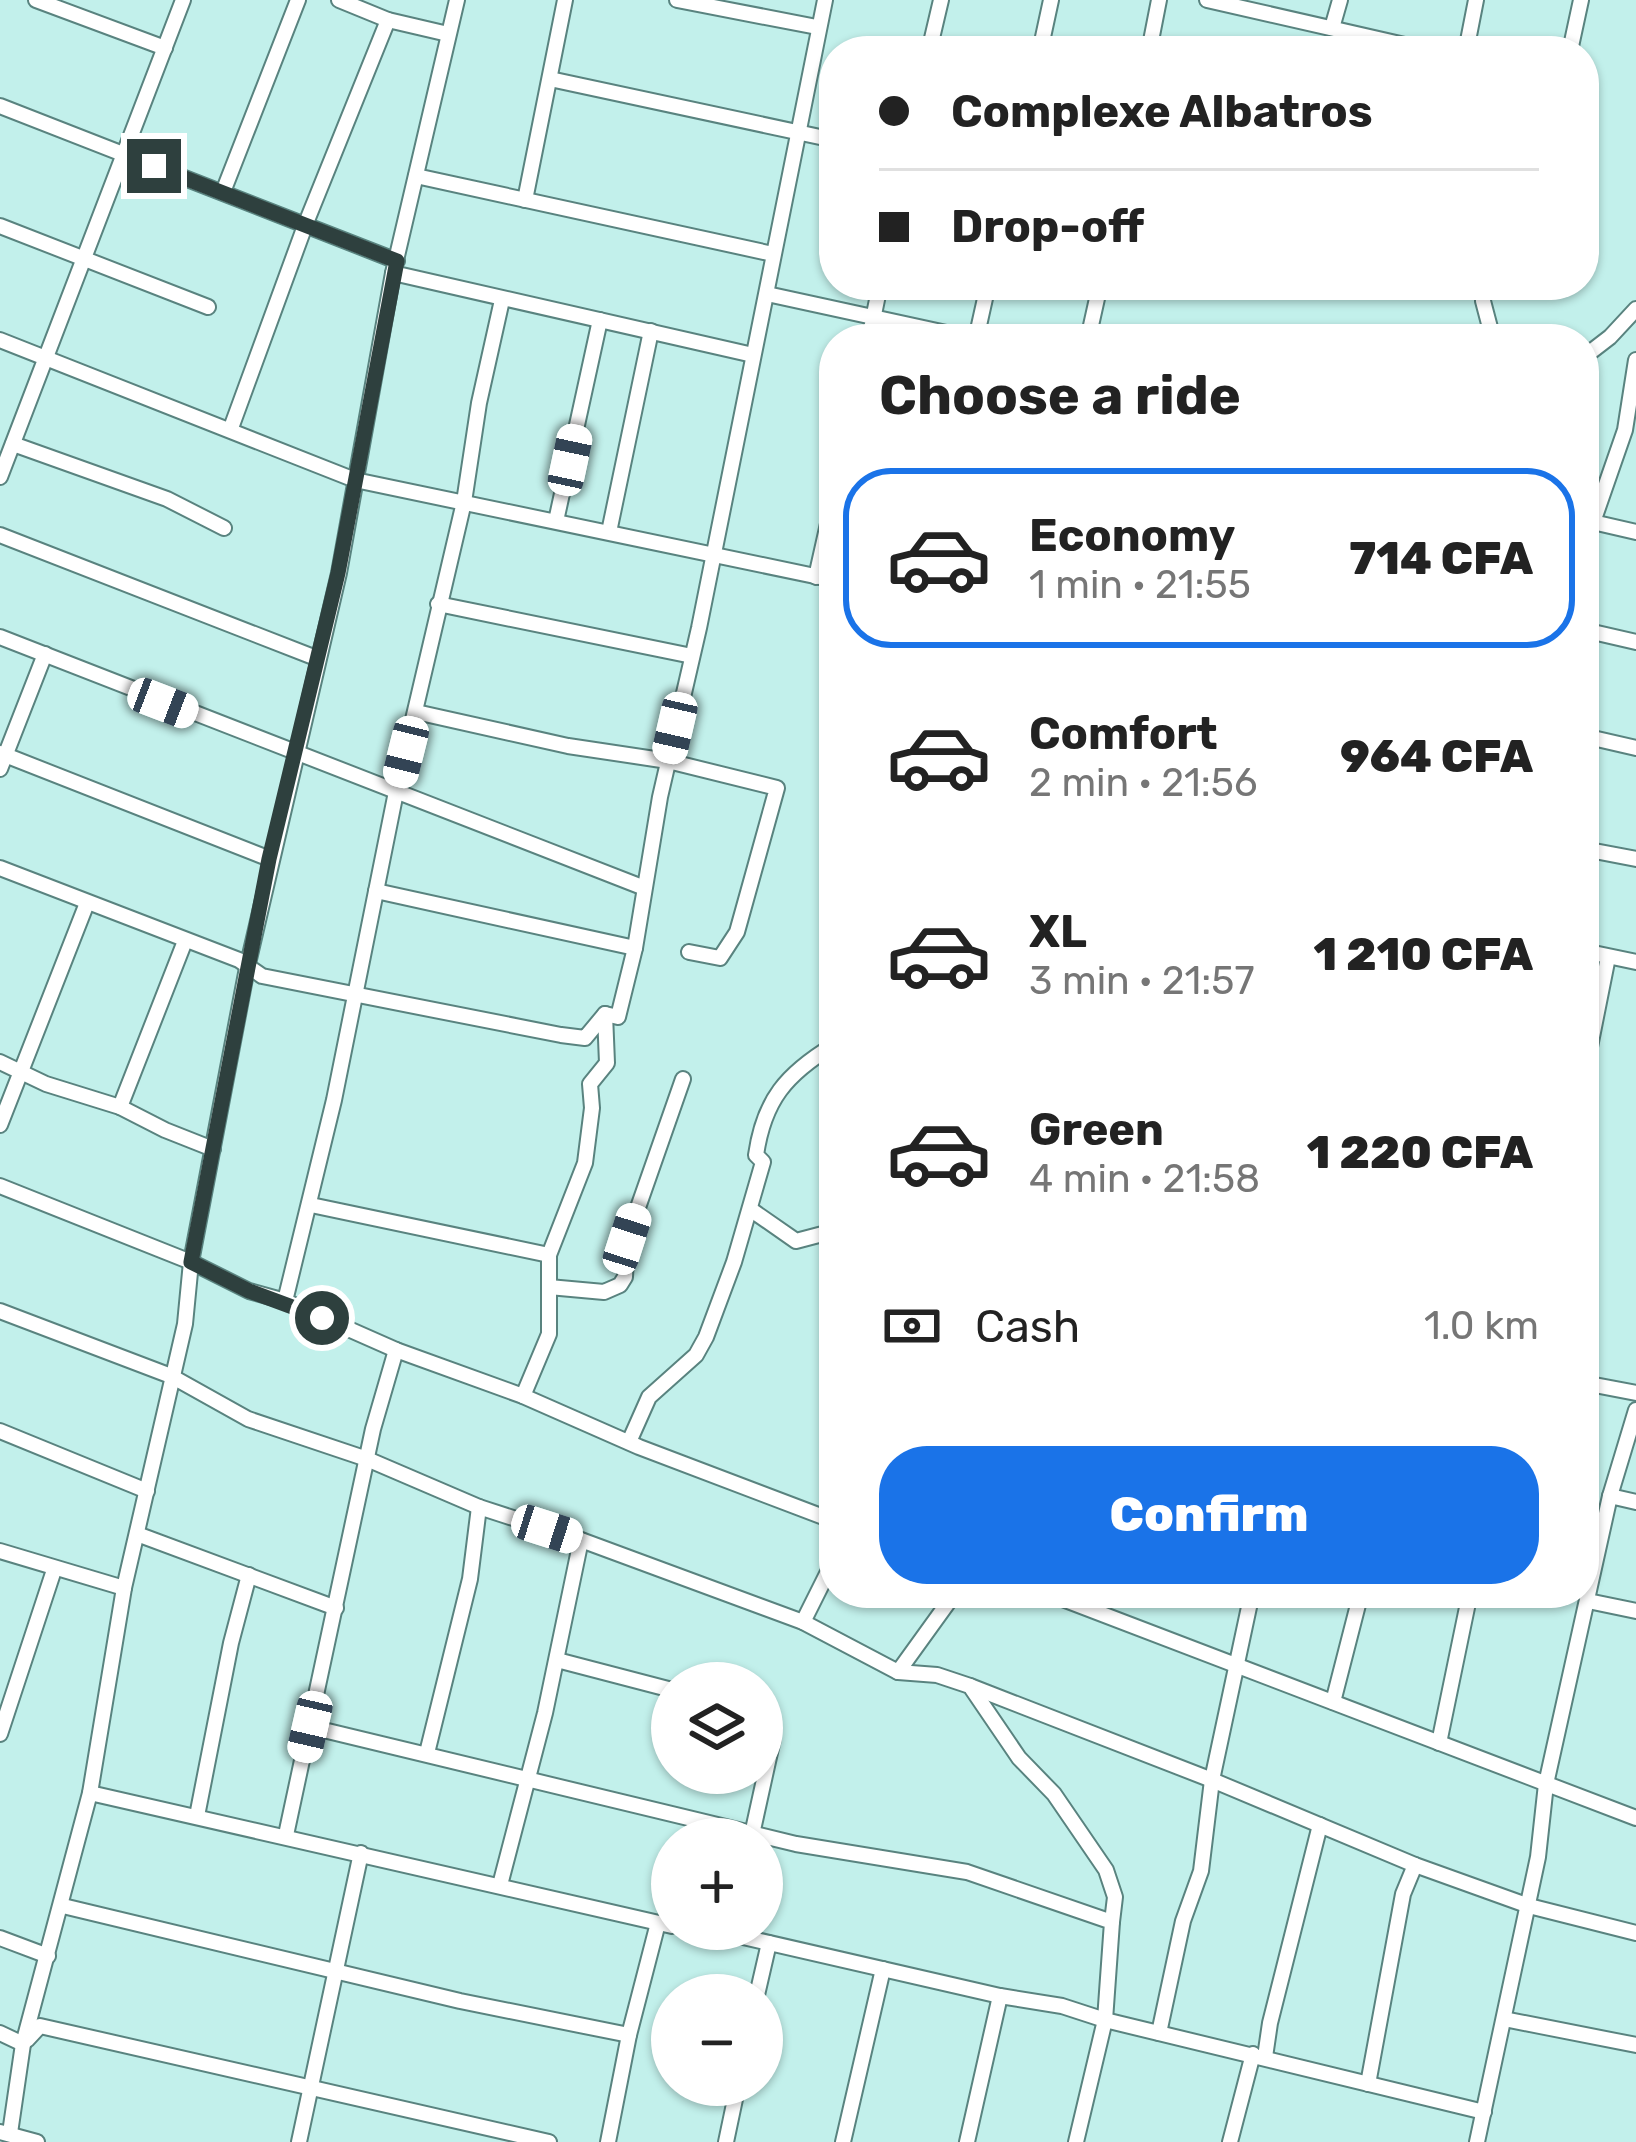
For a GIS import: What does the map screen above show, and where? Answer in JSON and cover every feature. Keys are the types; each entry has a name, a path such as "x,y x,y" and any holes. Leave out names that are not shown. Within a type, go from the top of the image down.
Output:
{"street":[{"path":"36,0 165,48"},
{"path":"0,477 183,0"},
{"path":"223,192 298,0"},
{"path":"38,2142 5,2133 23,2044 90,1793 124,1588 185,1324 191,1262 269,859 338,573 395,267 457,0"},
{"path":"525,200 565,0"},
{"path":"677,0 817,27"},
{"path":"605,1014 618,1017 635,947 642,887 825,0"},
{"path":"933,36 941,0"},
{"path":"1043,36 1051,0"},
{"path":"1152,36 1159,0"},
{"path":"1207,0 1366,36"},
{"path":"1332,28 1340,0"},
{"path":"1469,36 1476,0"},
{"path":"1573,36 1581,0"},
{"path":"344,1 388,20 448,34"},
{"path":"231,428 388,20"},
{"path":"550,79 819,137"},
{"path":"0,106 306,224 395,267 502,300 753,355"},
{"path":"416,176 773,254"},
{"path":"0,226 208,307"},
{"path":"767,294 909,324"},
{"path":"285,1301 311,1205 396,792 464,502 502,300"},
{"path":"872,324 877,300"},
{"path":"1599,345 1636,309"},
{"path":"556,521 600,320"},
{"path":"608,532 651,331"},
{"path":"0,340 355,480 819,578"},
{"path":"1599,495 1625,430 1636,360"},
{"path":"13,444 167,499 224,528"},
{"path":"1599,524 1636,532"},
{"path":"0,536 316,658"},
{"path":"816,577 819,564"},
{"path":"438,604 692,656"},
{"path":"1599,633 1636,642"},
{"path":"0,638 642,887"},
{"path":"45,654 1,759 269,859"},
{"path":"416,712 552,743 668,760 777,788 736,932 720,958 689,952"},
{"path":"1599,739 1636,748"},
{"path":"1599,852 1636,859"},
{"path":"0,868 239,960 262,976 585,1037 605,1014"},
{"path":"376,891 635,947"},
{"path":"0,1125 87,903"},
{"path":"120,1107 185,940"},
{"path":"1599,955 1636,962"},
{"path":"1599,1002 1608,957"},
{"path":"523,1396 549,1334 550,1255 585,1163 590,1084 607,1063 605,1014"},
{"path":"629,1442 649,1397 696,1354 706,1337 751,1209 763,1162 756,1155 764,1114 794,1075 819,1056"},
{"path":"0,1062 66,1091 120,1107 213,1149"},
{"path":"549,1287 604,1292 620,1285 625,1277 627,1239 683,1079"},
{"path":"0,1186 191,1262 249,1291 285,1301 396,1350 819,1515"},
{"path":"311,1205 550,1255"},
{"path":"751,1209 796,1241 819,1236"},
{"path":"0,1311 170,1376 248,1418 368,1459 478,1507 803,1622 898,1672 938,1675 970,1686 1415,1865 1529,1906 1636,1933"},
{"path":"286,1835 396,1350"},
{"path":"1599,1386 1636,1393"},
{"path":"1599,1548 1636,1410"},
{"path":"0,1431 146,1491"},
{"path":"1610,1496 1636,1502"},
{"path":"427,1753 470,1579 478,1507"},
{"path":"137,1534 336,1609"},
{"path":"500,1885 557,1660 581,1540"},
{"path":"0,1550 124,1588"},
{"path":"0,1733 54,1570"},
{"path":"197,1816 249,1575"},
{"path":"803,1622 819,1590"},
{"path":"1599,1603 1636,1611"},
{"path":"898,1672 944,1608"},
{"path":"1087,1608 1636,1819"},
{"path":"1159,2032 1183,1921 1201,1871 1212,1780 1249,1608"},
{"path":"1333,1702 1357,1608"},
{"path":"1439,1743 1467,1608"},
{"path":"1477,2142 1529,1906 1546,1784 1586,1608"},
{"path":"557,1660 651,1685"},
{"path":"970,1686 1106,1870 1115,1898 1105,2020 1076,2142"},
{"path":"310,1727 525,1776 677,1818"},
{"path":"90,1793 651,1922"},
{"path":"1231,2142 1270,2023 1320,1825"},
{"path":"783,1842 967,1872 1112,1922"},
{"path":"299,2142 361,1853"},
{"path":"1368,2084 1403,1894 1415,1865"},
{"path":"63,1906 335,1972 629,2035"},
{"path":"0,1938 49,1956"},
{"path":"783,1946 1062,2006 1484,2112"},
{"path":"608,2142 629,2035 657,1950"},
{"path":"843,2142 883,1970"},
{"path":"967,2142 1000,1996"},
{"path":"1504,2019 1636,2045"},
{"path":"23,2044 40,2026 549,2142"},
{"path":"0,2033 23,2044"},
{"path":"726,2142 734,2106"}],"route":[{"path":"154,166 397,261 338,573 269,859 191,1262 249,1291 322,1318"}]}
